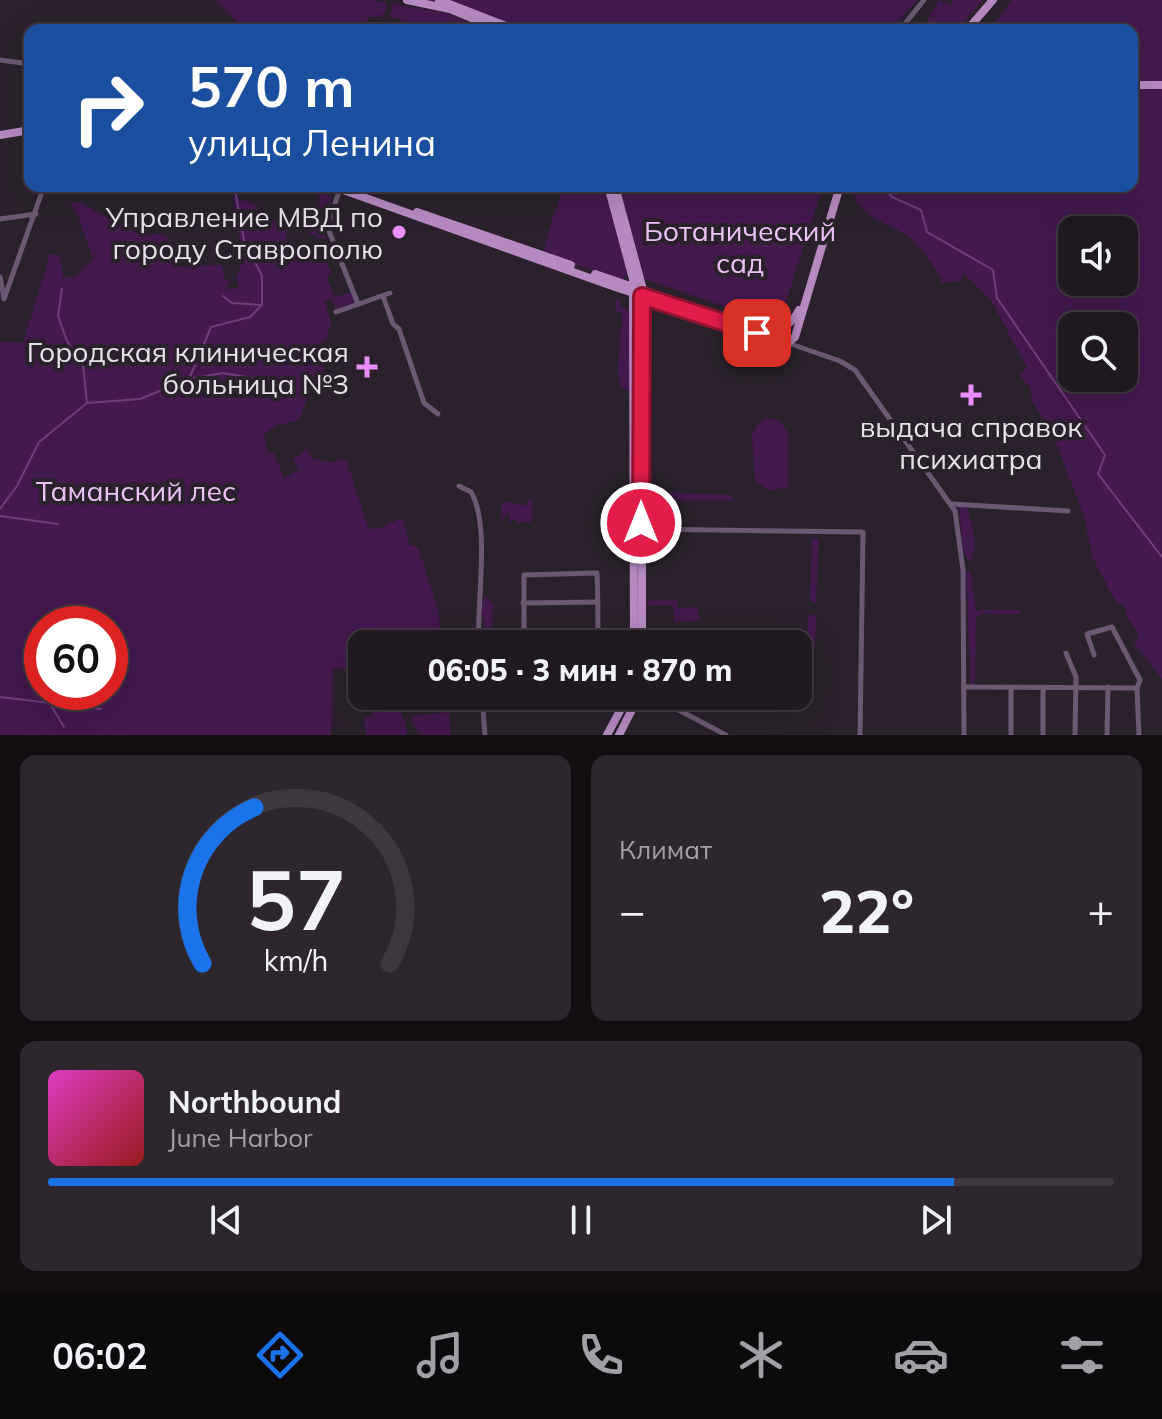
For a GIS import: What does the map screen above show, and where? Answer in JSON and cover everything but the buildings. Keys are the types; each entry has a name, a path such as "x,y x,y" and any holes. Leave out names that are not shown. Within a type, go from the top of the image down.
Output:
{"main road":[{"path":"407,0 450,9 486,24"},
{"path":"439,0 501,24"},
{"path":"972,24 993,0"},
{"path":"979,24 999,0"},
{"path":"1138,85 1162,85"},
{"path":"0,135 24,131"},
{"path":"352,192 637,291 754,328 791,327 790,339"},
{"path":"614,192 637,291 641,529 637,630"},
{"path":"790,339 778,336 798,313 829,202 835,192"},
{"path":"790,339 836,192"},
{"path":"637,291 790,339"},
{"path":"636,630 637,291"},
{"path":"607,735 620,710"},
{"path":"619,735 636,710"}],"street":[{"path":"905,24 924,0"},
{"path":"0,60 24,64"},
{"path":"2,300 42,192"},
{"path":"337,192 327,226 358,304"},
{"path":"0,219 36,214"},
{"path":"0,277 2,300"},
{"path":"336,312 390,293"},
{"path":"383,296 393,324 399,329 424,403 438,414"},
{"path":"790,339 855,370 951,504 957,519 962,567 964,735"},
{"path":"459,486 471,492 477,506 482,594 477,614 478,630"},
{"path":"951,504 1068,511"},
{"path":"641,529 858,530 866,536 860,735"},
{"path":"524,630 524,575 597,573 598,630"},
{"path":"523,603 598,602"},
{"path":"1094,655 1087,634 1112,627 1140,680 1137,688 1139,735"},
{"path":"1066,653 1076,677 1075,735"},
{"path":"965,687 1137,688"},
{"path":"1011,687 1011,735"},
{"path":"1043,687 1043,735"},
{"path":"1107,735 1108,687"},
{"path":"483,710 485,735"},
{"path":"673,710 726,735"}],"green space":[{"path":"216,0 370,0 387,3 386,12 379,17 368,17 367,24 240,24"},
{"path":"449,0 917,0 896,24 509,24"},
{"path":"939,0 951,6 954,0 982,0 963,24 925,24"},
{"path":"1012,0 1162,0 1162,679 1133,642 1140,638 1125,613 1126,607 1116,602 1093,558 1083,514 1057,445 1032,400 1030,388 1019,374 1027,367 990,299 963,273 961,281 942,283 929,259 915,243 859,205 854,192 1138,192 1138,24 994,24"},
{"path":"392,4 445,13 473,24 401,24 401,19 390,18"},
{"path":"315,192 332,197 322,226 327,240 308,233 314,220 307,217 308,213 317,216 315,211 321,199"},
{"path":"562,192 606,192 627,274 622,281 544,253"},
{"name":"Ботанический сад","path":"621,192 821,192 782,314 764,320 645,279"},
{"name":"Таманский лес","path":"233,196 258,206 256,216 286,226 286,241 322,252 331,272 327,278 335,297 351,292 355,302 336,309 332,299 325,301 332,327 328,329 328,337 315,349 328,377 312,385 299,420 278,425 264,434 268,453 274,453 284,478 300,470 292,460 306,449 311,458 329,462 346,459 368,527 376,530 402,518 410,545 418,547 438,609 440,630 348,630 348,669 333,668 331,735 0,735 0,341 23,343 50,254 60,255 63,278 77,275 93,259 76,210 70,204 79,202 142,236 158,234 170,239 174,267 222,265 225,280 230,281 225,289 239,288 236,279 243,260"},
{"path":"616,298 620,299 620,307 631,312 632,391 620,388 618,369 622,315 616,310"},
{"path":"770,418 782,422 788,434 788,487 770,491 755,481 752,434 757,424"},
{"path":"664,492 731,495 734,501 664,499"},
{"path":"529,498 533,500 531,522 517,523 516,518 510,523 508,511 501,521 501,506 505,501 525,506"},
{"path":"959,507 967,507 974,535 970,563 963,550"},
{"path":"812,538 818,538 819,542 816,603 810,601"},
{"path":"970,570 976,610 1021,610 1021,614 985,613 976,617 975,683 971,686 966,572"},
{"path":"484,595 493,605 491,630 484,630 481,611"},
{"path":"649,600 677,600 677,608 698,607 699,621 675,622 673,605 647,605"},
{"path":"808,614 816,616 812,700 812,630 807,630"},
{"path":"373,710 400,710 407,735 366,735 364,718 373,715"},
{"path":"449,712 451,735 421,735 412,723 412,716"}],"waterway":[{"path":"0,509 17,486 39,442 87,403 140,399 189,379 211,327 250,317 262,305 262,276 244,240 238,192"},
{"path":"888,192 892,197 921,210 927,232 993,270 997,298 1105,455 1098,474 1162,557"},
{"path":"62,289 58,316 67,341 83,365 87,403"},
{"path":"223,296 232,303 262,305"},
{"path":"191,379 222,373 265,380"},
{"path":"0,516 58,524"},
{"path":"0,697 24,700"},
{"path":"54,710 64,727"}],"place":[{"name":"Управление МВД по городу Ставрополю","path":"399,232"},
{"name":"Городская клиническая больница №3","path":"367,367"},
{"name":"выдача справок психиатра","path":"971,395"}],"route":[{"path":"641,523 642,296 757,333"}]}
